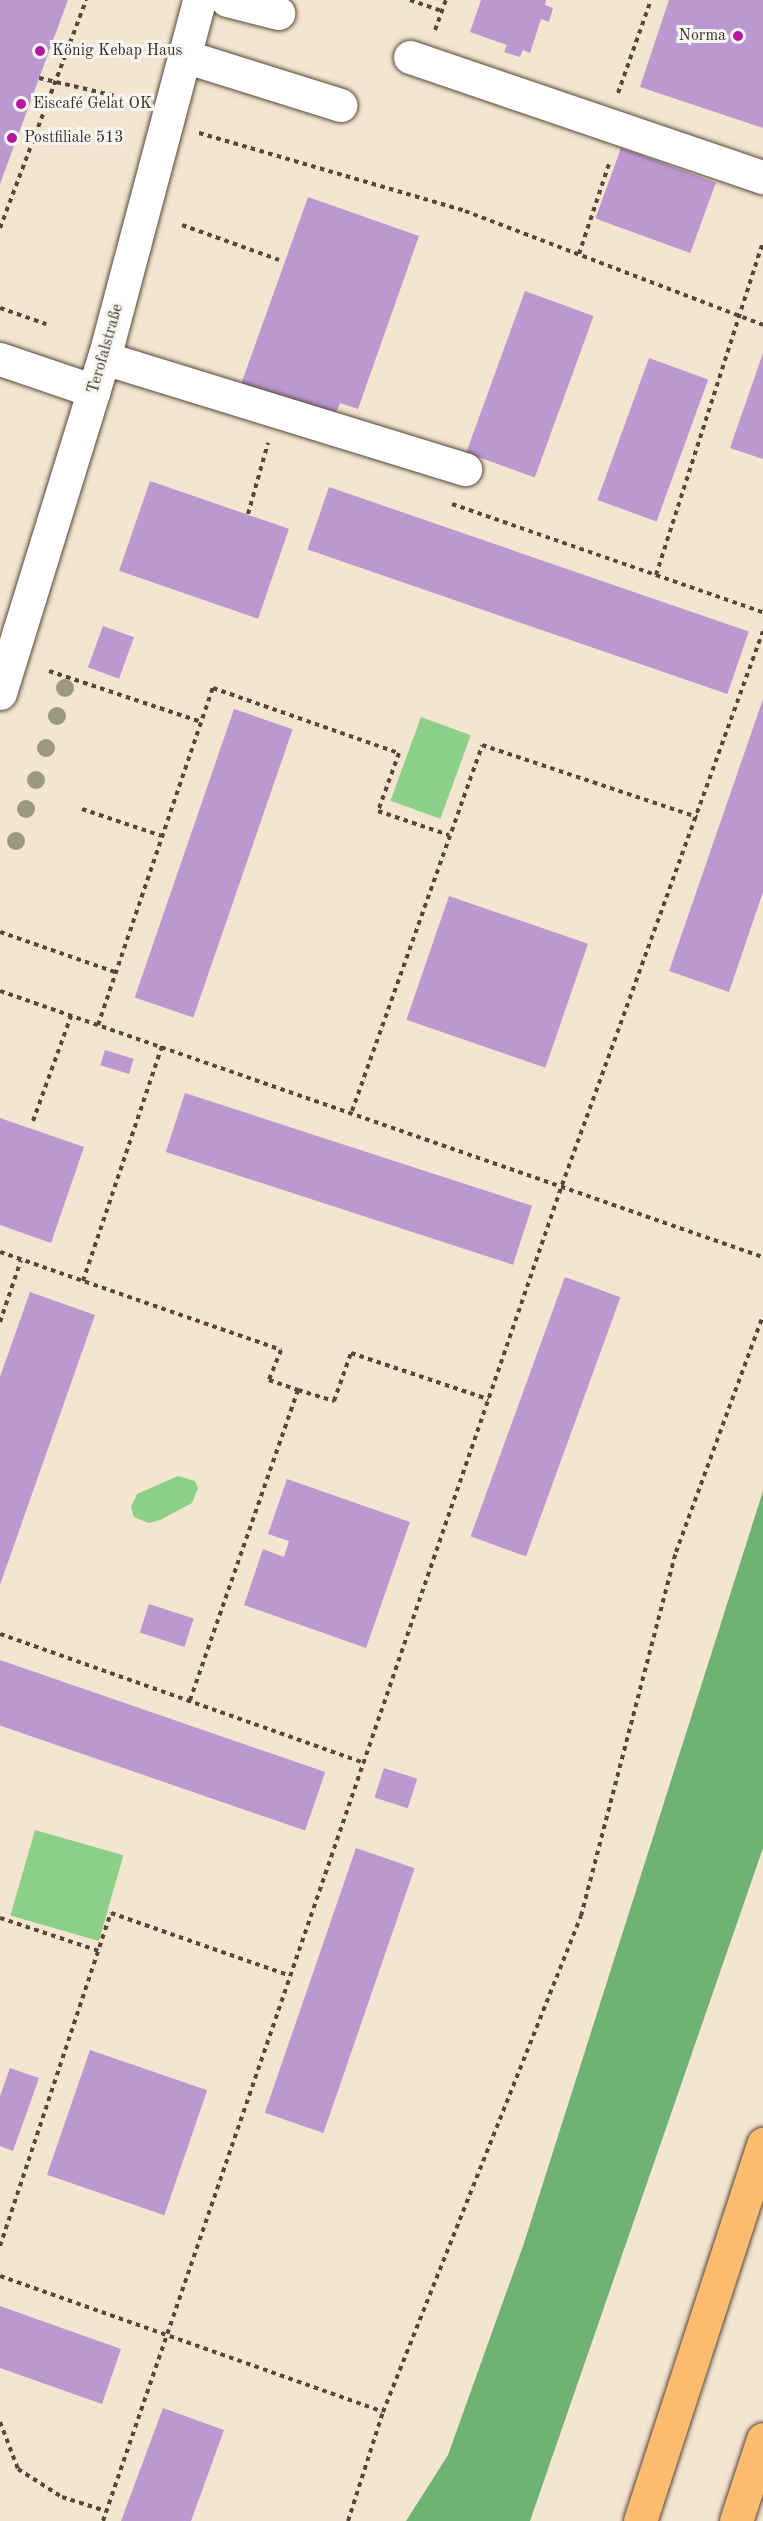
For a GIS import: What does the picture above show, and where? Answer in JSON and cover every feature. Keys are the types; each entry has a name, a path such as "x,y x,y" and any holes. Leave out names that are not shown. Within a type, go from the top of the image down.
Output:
{"highway":[{"path":"640,2521 763,2144"},
{"path":"736,2521 763,2439"}],"street":[{"name":"Terofalstraße","path":"0,693 104,358 198,0"},
{"path":"227,0 278,13"},
{"path":"184,56 340,105"},
{"path":"410,57 618,114 763,177"},
{"path":"104,358 465,469"},
{"path":"0,359 94,391"}],"path":[{"path":"0,228 86,0"},
{"path":"410,0 442,11"},
{"path":"579,254 651,0"},
{"path":"39,78 120,98"},
{"path":"166,125 465,211 739,313 763,326"},
{"path":"182,225 279,260"},
{"path":"656,575 763,242"},
{"path":"0,308 46,324"},
{"path":"248,514 269,442"},
{"path":"103,2521 361,1762 562,1185 763,631"},
{"path":"49,671 201,722"},
{"path":"98,1025 213,688 399,753 378,811 449,835"},
{"path":"352,1111 482,745 697,817"},
{"path":"82,809 162,836"},
{"path":"0,932 115,972"},
{"path":"0,991 352,1111 763,1257"},
{"path":"33,1120 71,1016"},
{"path":"83,1281 162,1046"},
{"path":"0,1252 281,1350 269,1380 334,1401 351,1353 488,1399"},
{"path":"0,1322 21,1260"},
{"path":"348,2521 383,2412 581,1916 676,1551 763,1316"},
{"path":"190,1701 298,1390"},
{"path":"0,1634 361,1762"},
{"path":"0,2246 111,1913 288,1975"},
{"path":"0,1918 99,1951"},
{"path":"0,2276 383,2412"},
{"path":"0,2422 18,2469 62,2497 106,2511"}],"green space":[{"path":"421,717 471,735 440,819 391,801"},
{"path":"178,1476 195,1481 198,1488 192,1503 160,1520 149,1523 134,1517 131,1507 137,1494"},
{"path":"763,1491 763,1848 530,2521 406,2521 448,2455 524,2243"},
{"path":"35,1830 123,1855 99,1941 10,1916"}],"building":[{"path":"0,0 68,0 0,184"},
{"path":"481,0 546,0 545,5 553,8 549,22 541,19 530,53 523,50 520,57 504,52 507,45 470,32"},
{"path":"669,0 763,0 763,128 640,87"},
{"path":"621,148 716,183 690,253 595,218"},
{"path":"308,197 419,236 358,409 340,403 335,415 239,390"},
{"path":"525,291 594,316 535,478 466,453"},
{"path":"763,353 763,459 730,448"},
{"path":"649,358 708,380 657,521 597,500"},
{"path":"150,481 289,529 258,619 119,571"},
{"path":"329,487 749,632 727,694 308,549"},
{"path":"103,626 134,637 119,679 88,667"},
{"path":"763,699 763,892 729,992 669,971"},
{"path":"234,709 293,729 193,1018 135,997"},
{"path":"449,896 588,944 545,1068 406,1020"},
{"path":"105,1050 134,1059 129,1074 100,1065"},
{"path":"185,1093 532,1206 513,1265 166,1152"},
{"path":"0,1118 84,1147 51,1243 0,1225"},
{"path":"565,1277 620,1297 526,1557 471,1536"},
{"path":"30,1292 95,1315 0,1585 0,1377"},
{"path":"287,1479 410,1522 366,1648 244,1605 263,1549 284,1557 289,1541 268,1534"},
{"path":"149,1604 194,1619 184,1647 140,1633"},
{"path":"0,1660 325,1772 305,1831 0,1726"},
{"path":"384,1768 417,1779 408,1808 374,1797"},
{"path":"356,1848 415,1868 323,2133 265,2113"},
{"path":"90,2050 207,2090 164,2215 47,2175"},
{"path":"10,2068 39,2078 13,2151 0,2146 0,2096"},
{"path":"0,2306 121,2349 102,2404 0,2368"},
{"path":"163,2408 224,2430 191,2521 121,2521"}],"place":[{"name":"Norma","path":"738,36"},
{"name":"König Kebap Haus","path":"40,51"},
{"name":"Eiscafé Gelat OK","path":"21,104"},
{"name":"Postfiliale 513","path":"12,138"}]}
